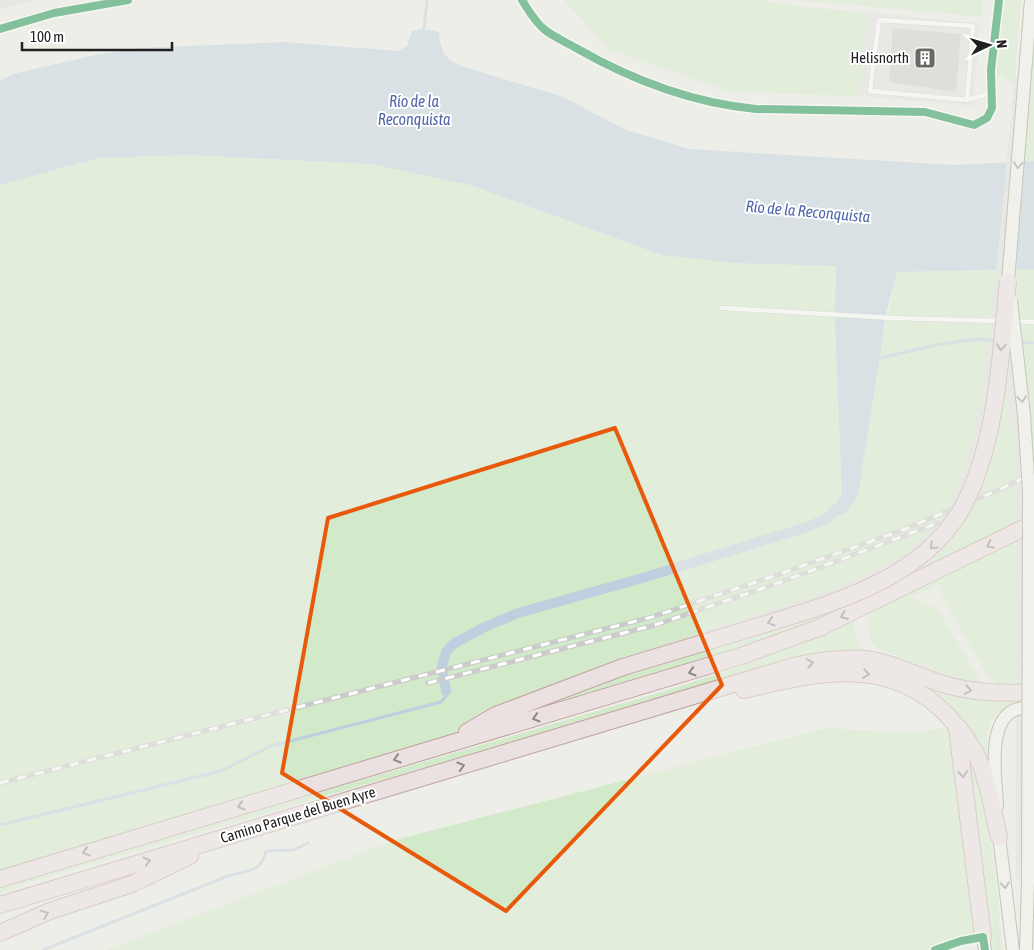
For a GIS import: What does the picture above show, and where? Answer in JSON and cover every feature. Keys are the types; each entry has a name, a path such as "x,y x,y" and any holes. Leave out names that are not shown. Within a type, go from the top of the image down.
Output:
{"highway":[{"path":"444,745 496,715 623,667 835,602 894,574 920,558 938,541 955,520 966,501 986,440 995,394 1008,281"},
{"path":"444,745 705,668 821,627 1034,524"},
{"path":"596,726 772,671 833,659 881,662 966,690 994,693 1034,692"},
{"path":"596,726 798,677 848,672 884,677 908,686 930,699 957,726 980,762 999,837"},
{"name":"Camino Parque del Buen Ayre","path":"0,905 596,726"},
{"path":"957,726 984,943"},
{"name":"Camino Parque del Buen Ayre","path":"0,879 444,745"},
{"path":"5,930 132,884 246,831"},
{"path":"0,874 33,868"}],"main road":[{"path":"1026,950 1028,880 1028,463 1008,281 1031,0"},
{"path":"1013,950 999,837 997,733 1003,720 1013,710 1034,707"}],"street":[{"path":"0,29 54,13 128,0"},
{"path":"522,0 545,30 604,64 665,88 730,106 756,109 925,112 974,125 983,121 990,114 992,93 991,70 999,0"},
{"path":"935,950 961,940 984,943"}],"lane":[{"path":"967,100 973,26 879,20 870,91 967,100 992,93"},
{"path":"852,53 874,56"},
{"path":"722,308 892,318 1034,322"}],"highlighted area":[{"path":"615,428 722,685 506,911 282,773 328,518"}],"shaded area":[{"path":"0,0 38,0 0,9"},
{"path":"869,12 980,24 973,106 859,96"}],"green space":[{"path":"564,0 760,0 800,7 869,12 859,96 732,92 609,50"},
{"path":"800,0 983,0 982,17"},
{"path":"1003,0 1021,0 1014,84 997,74"},
{"path":"1034,3 1034,161 1019,161"},
{"path":"187,155 371,164 470,185 662,255 733,263 837,265 835,324 842,494 827,518 846,513 897,272 1034,269 1034,523 821,627 0,874 0,185 98,158"},
{"path":"1034,534 1034,688 1003,688 986,674 940,593 939,585 911,597 938,609 983,687 954,682 922,665 878,649 871,642 867,629 872,611 855,618 857,637 865,654 612,713 30,882 0,893 0,886 665,691 747,664 816,635"},
{"path":"830,665 962,694 1018,701 1000,712 990,723 987,738 987,760 921,689"},
{"path":"957,726 983,937 935,950 106,950 395,840 826,728 911,733"},
{"path":"971,762 989,831 1003,950 988,950 967,765"}],"water":[{"name":"Río de la Reconquista","path":"424,29 439,32 444,53 450,60 461,66 563,97 624,129 689,149 955,165 1034,161 1034,269 897,272 887,310 858,495 846,513 826,519 842,494 835,324 836,266 733,263 662,255 470,185 371,164 187,155 98,158 0,185 0,81 13,74 95,55 139,48 284,42 398,51 407,46 412,31"}],"pier":[{"path":"1015,76 1027,77 1009,247 1028,427 1031,880 1016,881 1016,464 1003,356 959,517 876,584 624,658 815,596 860,577 906,553 931,531 952,503 969,455 981,400 991,325"}],"building":[{"name":"Helisnorth","path":"893,28 961,34 956,92 889,82"}],"waterway":[{"path":"424,29 427,0"},
{"path":"877,359 935,345 977,339 998,341"},
{"path":"1020,342 1034,343"},
{"path":"446,691 442,666 446,652 453,644 485,627 518,613 646,577 807,527 826,519 836,509"},
{"path":"0,825 221,771 271,746 441,702 446,696 446,691"},
{"path":"43,950 228,876 252,870 261,863 266,851 294,850 308,843"}],"railway":[{"path":"0,783 652,617 905,529 1034,473"},
{"path":"428,683 655,625 781,582 938,523"}],"cycle path":[{"path":"0,29 54,13 128,0"},
{"path":"522,0 538,24 556,37 618,70 686,95 732,106 756,109 925,112 974,125 987,118 992,108 991,70 999,0"},
{"path":"935,950 961,941 983,937 985,950"}],"place":[{"name":"Helisnorth","path":"925,58"}]}
